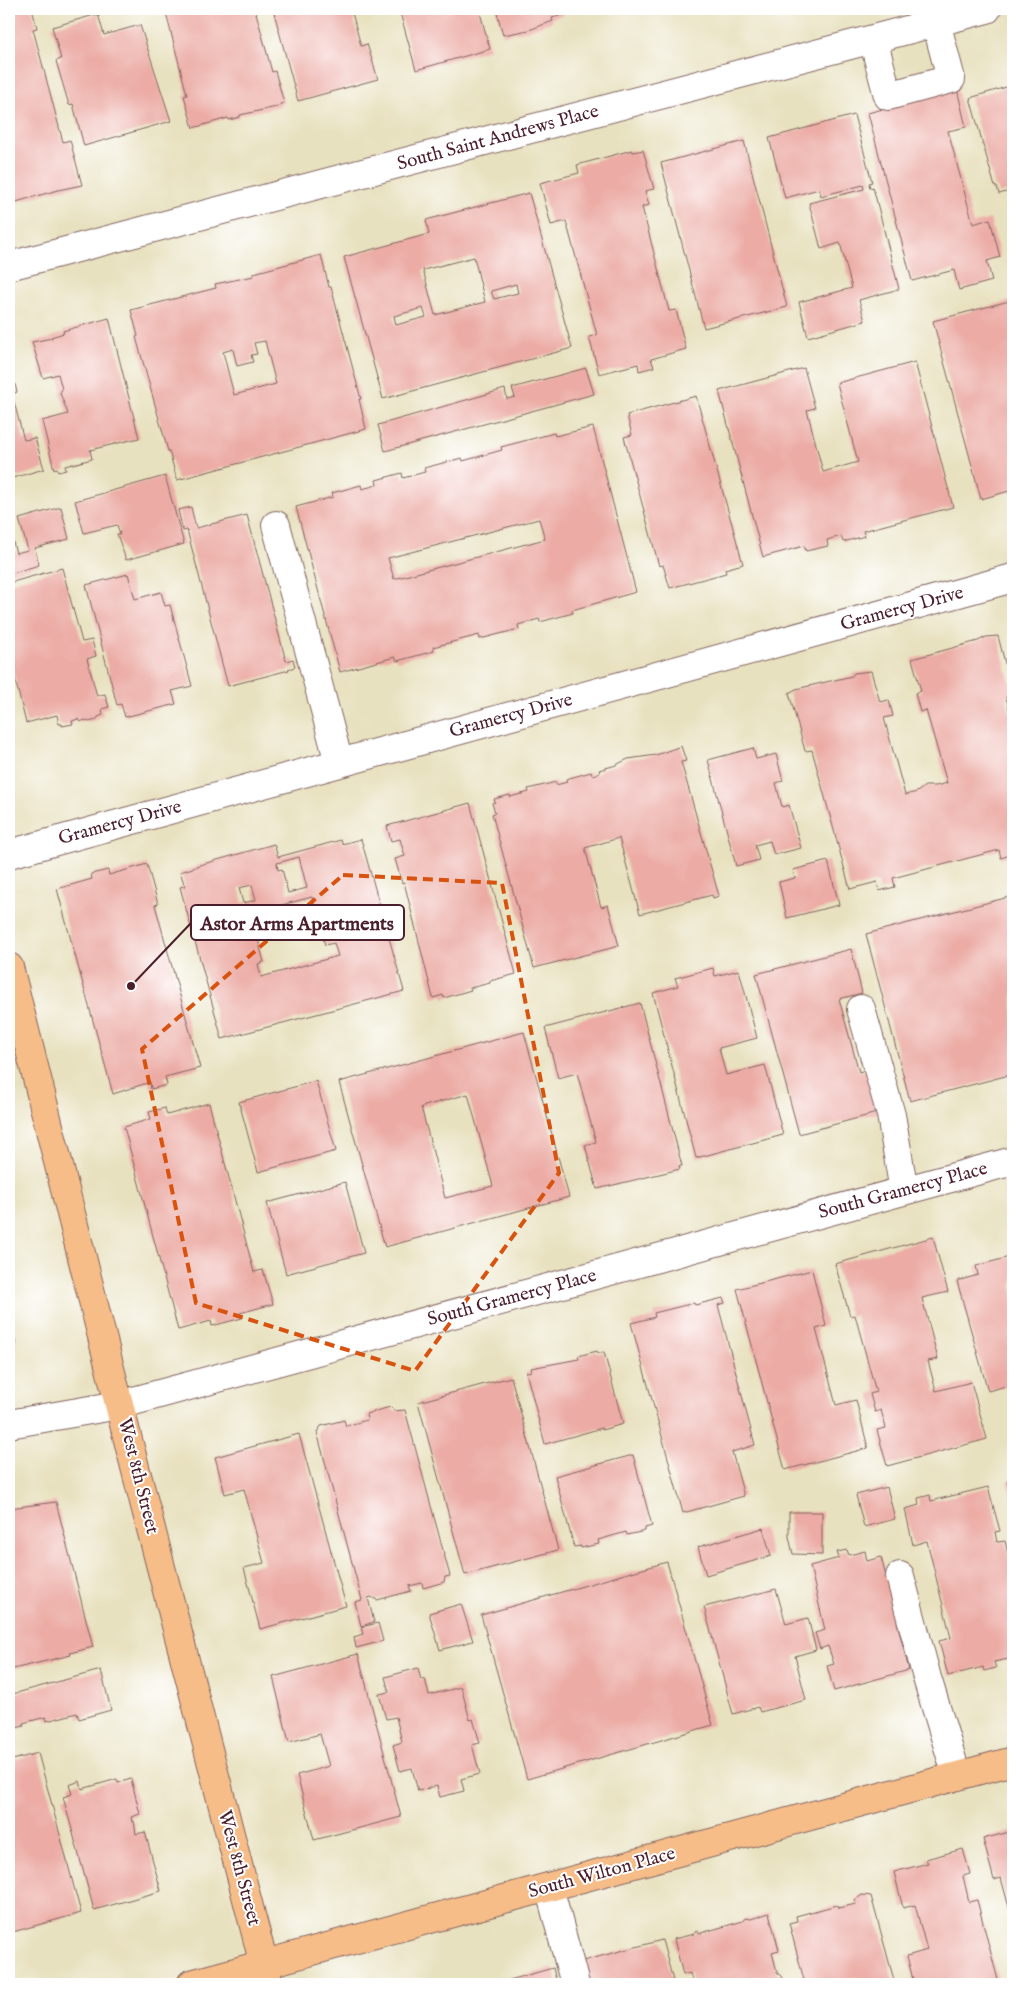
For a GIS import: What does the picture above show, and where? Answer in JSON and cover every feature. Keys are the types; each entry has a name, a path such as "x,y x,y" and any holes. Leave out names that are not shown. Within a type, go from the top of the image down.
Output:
{"main road":[{"name":"West 8th Street","path":"9,967 119,1405 266,1974"},
{"name":"South Wilton Place","path":"191,1984 266,1974 549,1887 1013,1761"}],"street":[{"name":"South Saint Andrews Place","path":"9,266 987,9"},
{"path":"873,39 888,96 933,84 951,79 936,22"},
{"path":"276,525 339,763"},
{"name":"Gramercy Drive","path":"9,854 1013,578"},
{"path":"861,1008 891,1115 904,1191"},
{"name":"South Gramercy Place","path":"9,1424 119,1405 1013,1161"},
{"path":"900,1576 927,1678 957,1776"},
{"path":"549,1887 575,1984"}],"highlighted area":[{"path":"343,875 502,883 559,1173 415,1371 196,1303 142,1049"}],"building":[{"path":"9,9 32,9 37,28 33,29 63,142 70,140 82,185 9,204"},
{"path":"165,9 255,9 272,72 275,71 284,103 280,104 281,106 193,128 184,96 187,95"},
{"path":"273,9 351,9 361,46 367,44 378,79 298,101"},
{"path":"399,9 479,9 490,49 416,70"},
{"path":"496,9 564,9 565,14 552,18 553,21 529,30 503,35"},
{"path":"98,14 104,35 140,25 171,121 84,146 73,104 69,105 56,61 61,59 52,27"},
{"path":"1013,85 1013,190 999,194 997,187 995,187 970,98"},
{"path":"957,89 966,127 948,131 973,224 990,219 1000,257 987,261 992,281 959,290 954,270 912,281 868,113"},
{"path":"854,115 872,182 869,183 870,188 873,187 899,289 859,300 865,321 808,337 799,302 852,288 840,243 821,249 809,203 864,189 863,185 821,196 819,189 785,198 769,138"},
{"path":"744,141 787,307 704,328 661,163"},
{"path":"632,150 633,152 643,150 654,189 645,191 649,205 642,207 669,311 676,310 686,349 651,359 654,367 639,371 638,364 599,374 589,337 597,335 566,221 551,225 540,183 579,173 577,165"},
{"path":"529,193 572,348 383,399 344,257 429,234 426,220","holes":["474,257 485,302 435,315 423,270","516,284 518,293 494,299 491,291","423,308 426,317 396,325 394,316"]},
{"path":"321,255 361,399 359,399 366,429 177,480 136,337 138,336 131,310 216,288 215,284 254,276 254,273","holes":["265,341 276,384 234,395 223,352 233,349 237,366 253,362 251,355 257,354 254,343"]},
{"path":"1013,300 1013,490 981,499 933,321"},
{"path":"109,318 139,438 90,450 92,459 65,466 66,470 58,472 57,468 54,469 42,421 68,414 60,393 62,389 58,374 43,378 32,342 52,338 64,333 63,331"},
{"path":"9,362 17,392 12,394 24,440 35,438 44,469 9,479"},
{"path":"915,362 953,507 863,531 865,536 843,542 841,536 827,540 828,546 806,551 804,546 763,557 719,391 804,368 815,408 807,410 823,472 858,462 837,383"},
{"path":"586,368 594,394 385,451 378,425 505,389 507,399 515,397 512,388"},
{"path":"696,396 743,564 725,569 726,573 670,588 663,565 659,566 624,437 632,435 627,415"},
{"path":"593,427 636,592 572,610 573,613 540,622 539,619 518,625 519,629 480,639 479,635 433,647 434,651 397,661 395,657 340,672 296,507 333,497 332,493 361,485 362,489 377,485 376,480 402,473 403,478 425,472 424,468 462,458 463,461 502,450 501,447 554,433 555,436","holes":["539,519 545,539 394,579 388,558"]},
{"path":"165,476 184,544 126,560 117,534 120,534 117,525 84,533 75,501"},
{"path":"61,507 69,539 35,548 39,565 9,574 9,528 16,553 28,550 19,519"},
{"path":"191,507 196,528 247,515 286,661 293,659 295,667 228,686 187,530 183,531 178,510"},
{"path":"62,568 82,642 92,640 96,656 87,659 97,696 105,694 109,707 102,709 103,715 89,722 85,720 80,722 78,719 72,721 73,724 62,726 62,724 59,724 57,715 26,723 9,655 9,583"},
{"path":"128,574 135,599 161,592 165,606 170,605 192,686 172,691 176,704 125,717 121,704 117,705 86,585"},
{"path":"998,636 1013,694 1006,697 1013,725 1013,854 1001,858 999,850 893,878 895,887 879,891 877,882 850,889 812,750 805,751 789,693 796,689 852,676 854,673 871,671 880,702 889,700 893,716 884,718 905,795 917,792 925,786 947,783 926,710 920,712 915,693 921,691 912,659 978,641 986,637"},
{"path":"681,746 686,761 681,762 719,896 713,898 712,895 640,914 619,838 585,848 601,907 608,905 619,946 534,968 492,814 495,813 492,803 495,802 494,799 529,792 528,789 556,782 556,785 567,782 566,779 591,772 592,775 600,773 599,770 628,759 656,755"},
{"path":"753,748 756,759 776,754 783,781 776,783 782,807 789,805 801,848 774,855 770,841 755,845 759,860 736,866 708,760"},
{"path":"470,803 516,974 490,981 490,983 444,998 443,995 433,998 404,882 402,883 395,859 405,856 400,839 391,841 387,826"},
{"path":"361,839 404,991 222,1039 180,887 185,886 180,872 274,844 278,857 341,840 342,844","holes":["299,857 307,888 288,893 282,869 278,870 277,863","252,885 256,900 243,903 239,888","312,897 325,945 334,943 338,956 261,977 258,964 264,962 251,913"]},
{"path":"828,861 839,905 787,918 779,882 795,878 793,870"},
{"path":"147,864 158,904 155,905 200,1068 165,1077 167,1085 151,1089 150,1082 113,1094 57,889 92,879 91,874 108,870 109,875"},
{"path":"1013,896 1013,1074 910,1101 866,934"},
{"path":"851,949 862,993 839,999 859,1072 873,1068 884,1111 799,1134 756,974"},
{"path":"713,968 715,976 739,970 757,1038 719,1048 726,1075 765,1065 783,1135 696,1158 653,993 678,986 675,978"},
{"path":"640,1003 682,1166 679,1166 680,1169 597,1189 585,1145 596,1142 577,1073 558,1078 545,1028"},
{"path":"524,1032 569,1197 385,1247 339,1082","holes":["468,1094 493,1186 445,1198 421,1107"]},
{"path":"316,1081 336,1151 258,1172 239,1102"},
{"path":"209,1103 254,1272 263,1270 273,1304 240,1313 242,1318 212,1326 211,1321 178,1330 124,1127 151,1119 149,1112 165,1108 167,1115"},
{"path":"345,1182 364,1253 286,1274 267,1203"},
{"path":"933,1237 948,1292 922,1298 938,1359 928,1361 936,1391 971,1382 987,1439 887,1466 877,1430 886,1428 881,1410 875,1412 870,1394 876,1392 855,1315 850,1316 835,1264"},
{"path":"1013,1256 1013,1384 988,1391 957,1281 978,1275 976,1266"},
{"path":"812,1270 826,1326 816,1329 836,1405 856,1400 868,1448 785,1470 737,1289"},
{"path":"723,1298 725,1303 718,1305 755,1445 732,1452 744,1496 683,1513 631,1323 655,1317 654,1313"},
{"path":"9,1318 16,1345 9,1345"},
{"path":"597,1351 598,1353 604,1352 623,1424 545,1444 526,1372 532,1371 531,1368 579,1359 578,1356"},
{"path":"511,1377 558,1550 465,1575 418,1402"},
{"path":"390,1407 394,1411 405,1410 450,1576 445,1577 444,1582 423,1588 422,1583 409,1586 411,1591 377,1600 371,1597 368,1598 374,1622 361,1626 355,1602 362,1600 317,1432 321,1426 344,1420 346,1426 367,1420 366,1414"},
{"path":"299,1434 346,1606 260,1629 244,1568 264,1563 244,1489 225,1494 215,1457"},
{"path":"633,1455 652,1526 645,1528 645,1531 627,1535 626,1532 598,1540 599,1544 581,1548 581,1546 574,1547 555,1476"},
{"path":"1013,1479 1013,1500 1007,1481"},
{"path":"887,1487 895,1519 864,1527 856,1495"},
{"path":"988,1487 1000,1531 995,1532 997,1542 1005,1541 1013,1574 1013,1658 994,1662 996,1668 984,1671 983,1667 948,1676 939,1641 951,1638 927,1541 913,1545 905,1509 919,1505 918,1498 930,1495 931,1501"},
{"path":"56,1502 93,1647 70,1653 71,1655 9,1670 9,1508"},
{"path":"789,1512 822,1512 822,1555 793,1554 789,1537"},
{"path":"763,1528 771,1556 706,1575 698,1547"},
{"path":"847,1550 849,1555 865,1551 867,1561 881,1557 895,1612 899,1611 901,1621 897,1622 909,1670 834,1691 827,1666 834,1664 828,1646 820,1649 815,1633 825,1630 810,1566 839,1558 837,1552"},
{"path":"667,1562 713,1725 527,1779 481,1615"},
{"path":"776,1589 786,1624 808,1618 816,1650 795,1656 806,1700 760,1712 758,1707 733,1714 704,1607"},
{"path":"461,1604 473,1641 440,1650 429,1613"},
{"path":"378,1623 383,1641 356,1648 354,1637 363,1634 361,1627"},
{"path":"358,1654 401,1817 314,1840 297,1775 329,1766 320,1734 289,1742 273,1677"},
{"path":"418,1668 421,1680 425,1679 429,1695 461,1687 470,1720 473,1719 480,1743 472,1745 480,1774 461,1779 464,1791 440,1797 437,1786 418,1791 412,1768 400,1771 393,1745 402,1742 396,1717 386,1719 379,1694 389,1692 385,1677"},
{"path":"101,1670 111,1710 79,1719 77,1713 47,1721 46,1717 23,1723 24,1726 9,1730 9,1695"},
{"path":"38,1753 81,1913 9,1933 9,1761"},
{"path":"117,1779 118,1783 131,1779 140,1814 131,1817 132,1822 134,1821 136,1834 145,1832 161,1891 94,1910 63,1797 72,1794 69,1785 80,1781 82,1789"},
{"path":"1013,1831 1013,1922 1001,1878 994,1880 983,1839"},
{"path":"963,1849 970,1874 963,1876 969,1902 977,1900 999,1984 914,1984 907,1956 927,1950 915,1905 903,1908 894,1872 928,1863 926,1859"},
{"path":"862,1895 871,1896 895,1984 805,1984 789,1923 797,1921 796,1916 837,1905 838,1908 856,1904 855,1900"},
{"path":"769,1913 779,1950 772,1952 777,1972 782,1976 785,1984 693,1984 690,1973 683,1975 674,1939 694,1934 696,1931 701,1933 743,1921 745,1918 751,1919"},
{"path":"662,1940 674,1984 585,1984 579,1962"},
{"path":"553,1968 557,1984 495,1984"}],"place":[{"name":"Astor Arms Apartments","path":"131,986"}]}
